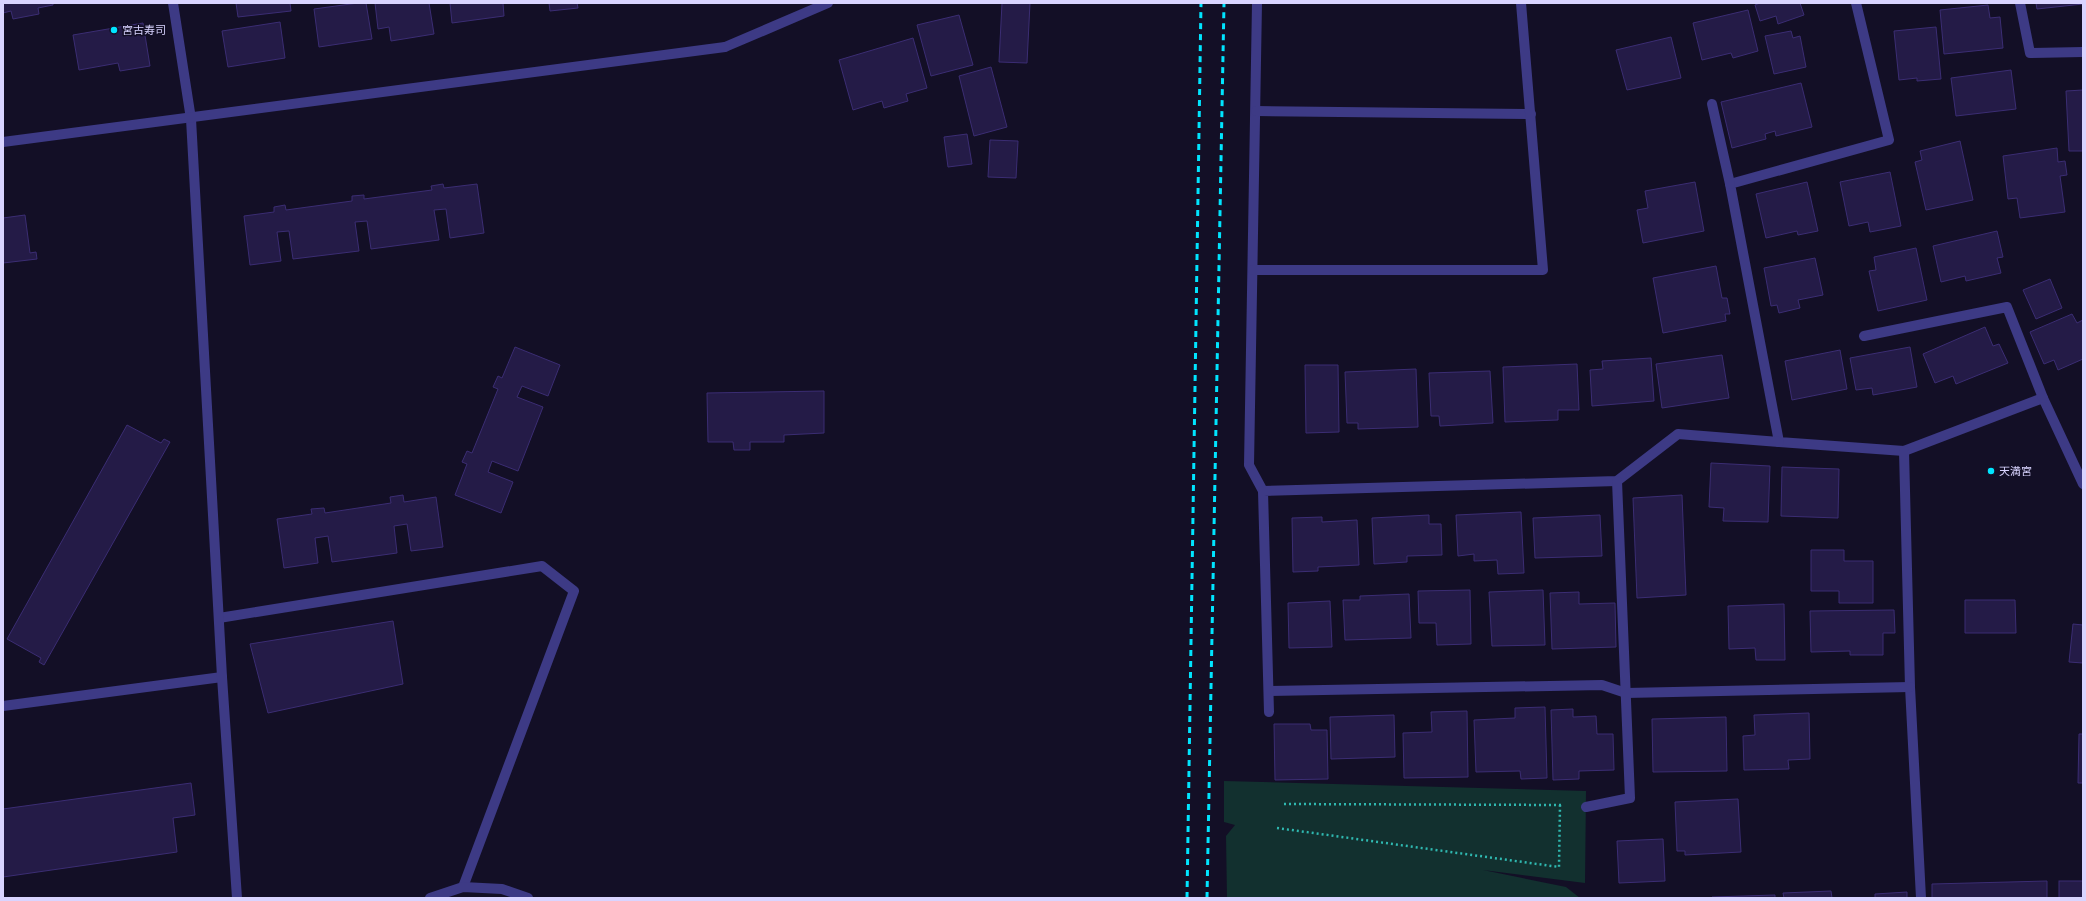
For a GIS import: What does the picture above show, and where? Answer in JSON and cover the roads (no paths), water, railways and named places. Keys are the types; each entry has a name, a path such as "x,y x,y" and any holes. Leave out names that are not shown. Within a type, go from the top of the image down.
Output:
{"street":[{"path":"172,3 191,119 222,677 237,898"},
{"path":"3,142 191,119 725,47 828,3"},
{"path":"1257,3 1249,465 1263,491 1269,712"},
{"path":"1253,270 1543,270 1522,3"},
{"path":"1730,184 1889,140 1856,3"},
{"path":"2020,3 2030,54 2083,52"},
{"path":"1712,104 1730,184 1779,442"},
{"path":"1256,111 1531,114"},
{"path":"1864,336 2007,307 2043,398 2083,484"},
{"path":"1263,491 1617,480 1678,434 1904,451 2043,398"},
{"path":"1904,451 1910,687 1921,898"},
{"path":"1586,806 1630,798 1617,480"},
{"path":"219,618 542,566 574,591 464,887"},
{"path":"3,706 222,677"},
{"path":"1269,691 1602,685 1626,693 1910,687"},
{"path":"430,898 464,887 502,889 528,898"}],"railway":[{"path":"1187,898 1201,3"},
{"path":"1207,898 1224,3"}],"place":[{"name":"宮古寿司","path":"114,30"},
{"name":"天満宮","path":"1991,471"}]}
